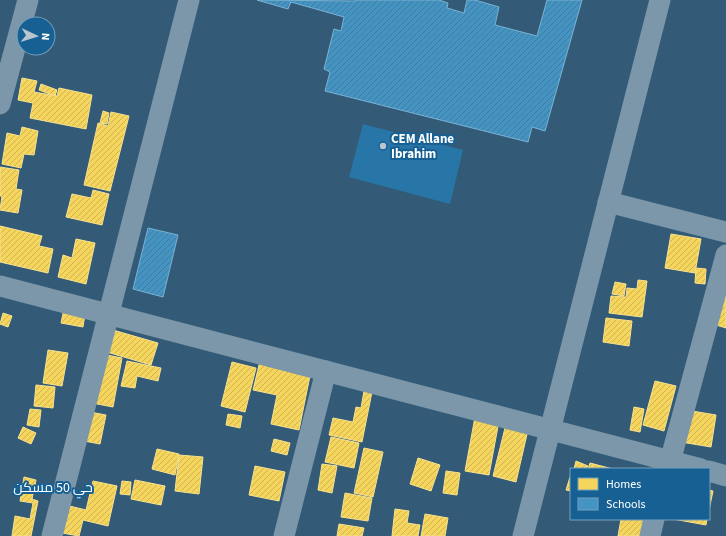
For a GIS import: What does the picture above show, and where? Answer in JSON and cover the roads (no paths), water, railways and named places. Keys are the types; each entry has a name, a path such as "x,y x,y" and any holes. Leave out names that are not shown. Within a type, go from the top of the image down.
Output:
{"street":[{"path":"0,104 28,0"},
{"path":"52,536 189,0"},
{"path":"522,536 660,0"},
{"path":"608,202 726,232"},
{"path":"669,465 726,255"},
{"path":"0,286 550,430 669,465 693,468"},
{"path":"284,536 326,371"},
{"path":"710,471 726,476"},
{"path":"650,536 654,520"}],"place":[{"name":"CEM Allane Ibrahim","path":"383,146"}],"district":[{"name":"حي 50 مسكن","path":"53,488"}]}
